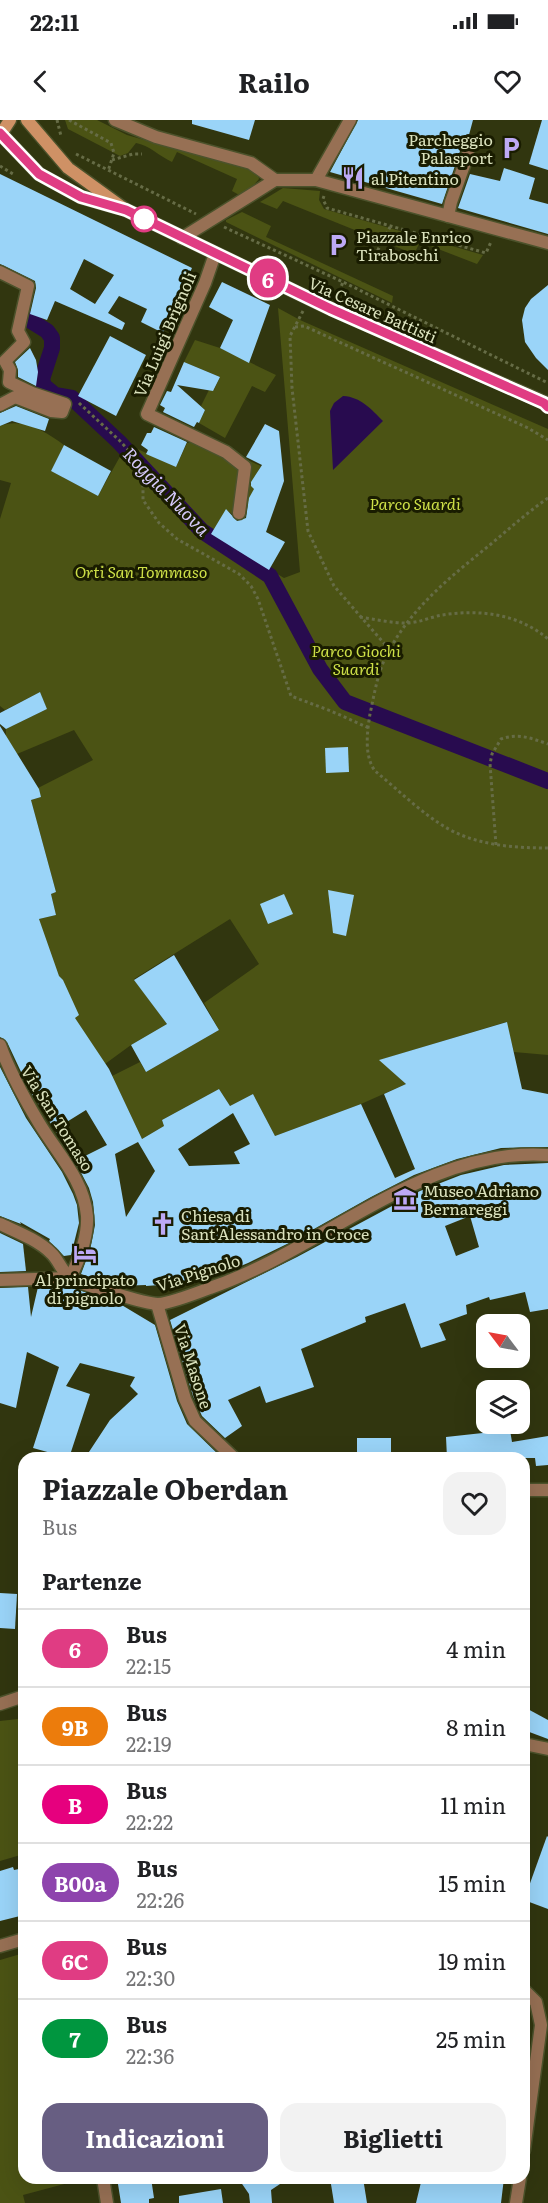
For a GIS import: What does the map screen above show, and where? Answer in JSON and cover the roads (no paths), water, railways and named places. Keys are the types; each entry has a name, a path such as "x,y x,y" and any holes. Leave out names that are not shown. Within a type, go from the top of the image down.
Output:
{"street":[{"name":"Via Cesare Battisti","path":"10,120 0,134 39,174 81,197 126,210"},
{"name":"Via Cesare Battisti","path":"27,120 68,168 126,210 331,309 547,405"},
{"path":"115,120 156,137 251,163 275,180 322,182 548,243"},
{"path":"322,182 350,120"},
{"path":"448,216 468,154"},
{"path":"182,238 275,180"},
{"name":"Via Luigi Brignoli","path":"215,254 205,283 147,414 226,452 245,467 239,513"},
{"path":"0,272 28,286 18,331 24,342 4,361 10,370 9,382 32,393 65,404 62,412 51,411 15,397 0,405"},
{"name":"Via San Tomaso","path":"0,1045 10,1073 39,1123 80,1185 87,1217 78,1260 70,1278"},
{"name":"Via Pignolo","path":"70,1278 118,1295 157,1304 237,1279 384,1200 441,1173 483,1159 533,1154 548,1155"},
{"path":"0,1224 44,1247 70,1278"},
{"path":"0,1280 70,1278"},
{"name":"Via Masone","path":"157,1304 185,1399 195,1421 228,1452"},
{"path":"530,1490 548,1490"},
{"path":"0,1704 18,1698"},
{"path":"530,1745 548,1749"},
{"path":"0,1946 18,1941"},
{"path":"530,1996 536,2002 541,2025 530,2106"},
{"path":"104,2184 107,2203"},
{"path":"516,2203 519,2184"}],"waterway":[{"name":"Roggia Nuova","path":"26,318 47,331 52,338 52,348 42,379 44,386 55,395 72,398 119,442 202,531 270,576 320,669 345,702 548,781"}],"place":[{"name":"Parcheggio Palasport","path":"511,148"},
{"name":"al Pitentino","path":"353,178"},
{"name":"Piazzale Enrico Tiraboschi","path":"338,245"},
{"name":"Museo Adriano Bernareggi","path":"405,1199"},
{"name":"Chiesa di Sant'Alessandro in Croce","path":"163,1224"},
{"name":"Al principato di pignolo","path":"85,1254"}],"park label":[{"name":"Parco Suardi","path":"415,503"},
{"name":"Orti San Tommaso","path":"141,571"},
{"name":"Parco Giochi Suardi","path":"356,659"}]}
